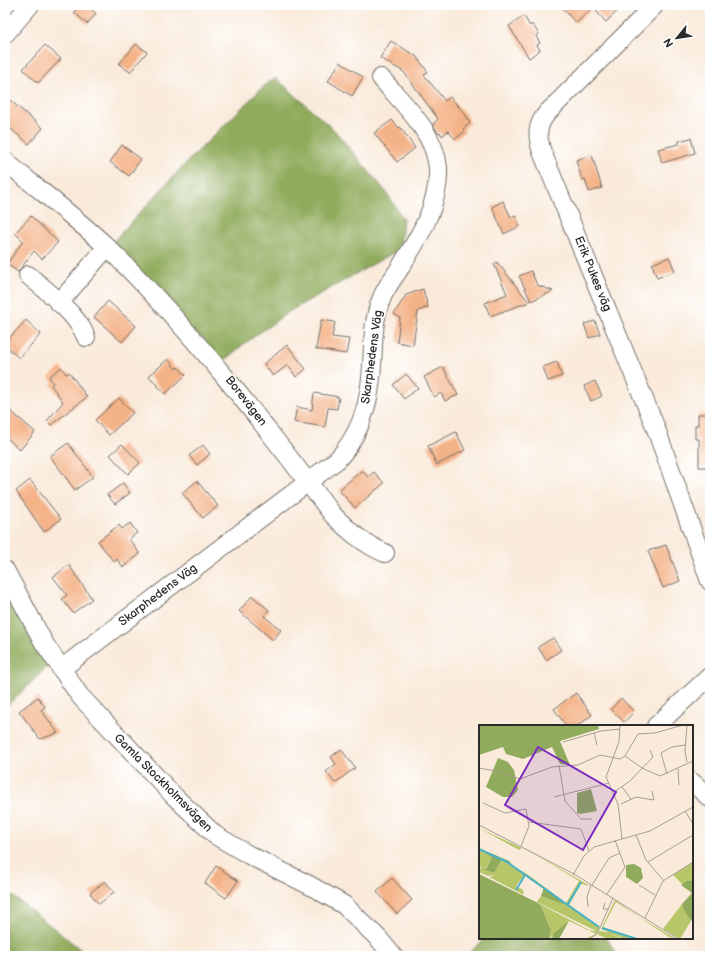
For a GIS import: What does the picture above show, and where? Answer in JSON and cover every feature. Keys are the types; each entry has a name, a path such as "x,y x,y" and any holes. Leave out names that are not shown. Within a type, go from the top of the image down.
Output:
{"street":[{"path":"8,24 30,5"},
{"name":"Erik Pukes väg","path":"655,5 546,113 540,120 537,129 542,152 655,426 710,581"},
{"name":"Skarphedens Väg","path":"61,669 337,460 349,447 358,432 364,413 371,378 373,338 381,298 416,243 435,196 438,180 438,166 429,137 381,78"},
{"name":"Borevägen","path":"5,161 106,247 216,365 333,515 350,533 385,553"},
{"path":"59,302 106,247"},
{"path":"28,275 59,302 78,323 86,337"},
{"name":"Gamla Stockholmsvägen","path":"5,570 44,643 80,696 175,797 216,835 249,855 311,886 344,905 378,938 393,956"},
{"path":"657,725 710,676"},
{"path":"693,783 710,798"}],"green space":[{"path":"276,78 335,131 387,193 403,219 400,249 290,311 244,344 221,363 109,246 184,165 268,82"},
{"path":"5,588 47,667 5,708"},
{"path":"5,890 89,956 5,956"},
{"path":"485,939 608,939 617,956 465,956"}],"building":[{"path":"81,5 87,5 96,14 87,24 74,12"},
{"path":"560,5 596,5 576,23"},
{"path":"602,5 624,5 606,22 596,11"},
{"path":"524,16 530,26 532,24 539,34 536,36 540,43 537,45 540,50 529,58 509,26"},
{"path":"391,41 416,56 428,72 424,75 445,101 450,97 465,114 470,123 463,129 465,131 455,139 448,131 442,136 440,132 438,133 433,124 438,119 404,72 380,58"},
{"path":"136,44 147,52 130,72 119,64"},
{"path":"45,45 61,59 38,83 23,69"},
{"path":"340,62 363,77 352,96 328,81"},
{"path":"5,96 43,128 29,144 5,124"},
{"path":"392,120 399,128 400,127 415,148 397,162 374,133"},
{"path":"691,138 695,153 662,163 658,149 679,144 679,141"},
{"path":"122,145 141,159 129,176 110,162"},
{"path":"592,155 602,188 589,192 585,179 582,180 576,160"},
{"path":"503,201 511,217 515,215 520,226 504,234 492,207"},
{"path":"31,216 58,242 42,259 34,251 18,272 7,264 23,241 15,233"},
{"path":"669,257 675,271 657,278 652,264"},
{"path":"497,262 529,302 490,316 485,303 507,294 494,264"},
{"path":"531,271 537,285 553,291 531,301 519,276"},
{"path":"423,289 428,307 418,311 413,345 397,342 400,318 394,314 406,295"},
{"path":"108,301 136,326 122,342 94,317"},
{"path":"26,320 41,334 19,358 5,345 5,343"},
{"path":"321,320 335,322 332,337 349,339 346,354 316,349"},
{"path":"595,321 600,334 589,338 584,324"},
{"path":"287,345 306,369 296,377 288,365 273,376 264,364"},
{"path":"168,359 176,369 178,367 186,375 165,394 149,376"},
{"path":"557,362 562,376 548,381 543,367"},
{"path":"61,367 66,374 69,372 87,397 51,425 47,421 63,402 51,385 53,383 49,377"},
{"path":"443,367 458,395 445,401 441,393 434,397 424,377"},
{"path":"406,374 418,388 404,399 393,385"},
{"path":"595,381 602,396 591,401 584,386"},
{"path":"314,393 339,397 337,409 328,408 325,427 294,422 297,407 312,410"},
{"path":"119,398 133,413 109,435 95,420"},
{"path":"5,406 35,432 20,450 5,436"},
{"path":"698,414 710,414 710,467 699,467 699,439 695,439 695,425 698,425"},
{"path":"456,432 465,450 437,465 428,446"},
{"path":"68,443 93,477 75,490 50,456"},
{"path":"122,444 140,463 128,474 110,455"},
{"path":"203,445 210,454 197,465 189,456"},
{"path":"362,470 368,477 374,472 384,483 355,508 339,490"},
{"path":"30,480 61,519 44,532 16,491"},
{"path":"197,481 218,506 203,518 182,493"},
{"path":"123,483 130,493 115,504 107,495"},
{"path":"130,523 137,533 129,539 140,554 123,567 117,559 114,562 98,541 119,525 122,529"},
{"path":"666,545 680,581 663,588 648,551"},
{"path":"69,565 92,599 73,613 62,599 67,595 53,577"},
{"path":"252,596 269,610 264,616 281,630 273,640 239,611"},
{"path":"553,638 561,650 546,660 538,647"},
{"path":"576,693 592,715 578,725 565,725 554,709"},
{"path":"38,697 45,707 41,710 58,733 40,739 19,711"},
{"path":"621,698 634,712 624,722 611,709"},
{"path":"341,749 355,768 335,783 326,772 336,764 331,757"},
{"path":"216,866 238,881 226,898 205,883"},
{"path":"392,878 412,900 397,914 377,892"},
{"path":"105,881 114,892 99,904 90,893"}]}
